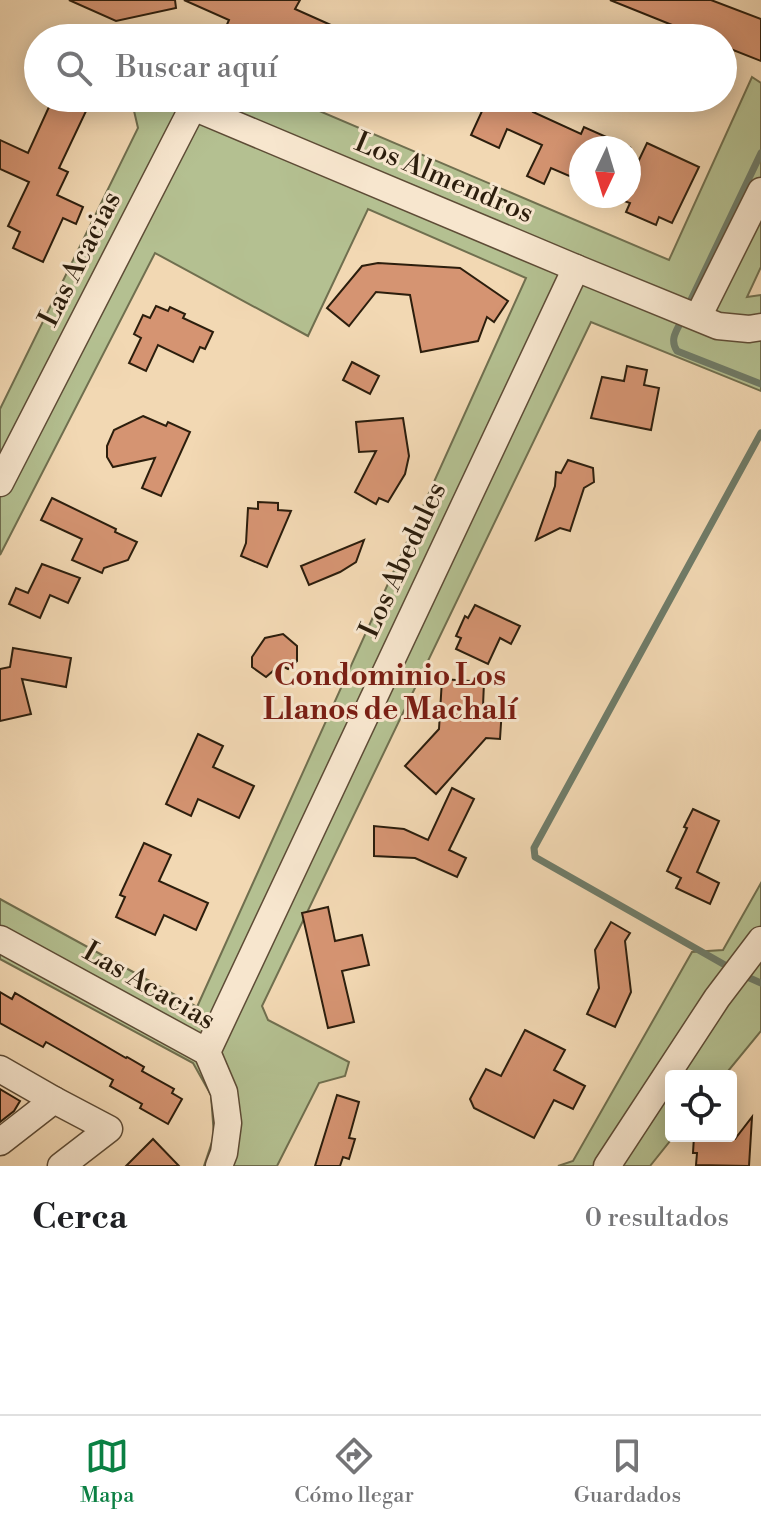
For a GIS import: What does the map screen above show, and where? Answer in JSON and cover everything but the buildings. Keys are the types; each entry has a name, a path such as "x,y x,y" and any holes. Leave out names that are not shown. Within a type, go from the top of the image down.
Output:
{"street":[{"name":"Las Acacias","path":"0,483 190,112"},
{"name":"Los Almendros","path":"205,112 718,326 761,327"},
{"path":"698,317 761,191"},
{"name":"Los Abedules","path":"207,1052 576,268"},
{"name":"Las Acacias","path":"0,939 207,1052 224,1092 228,1123 219,1166"},
{"path":"607,1166 717,998 761,940"},
{"path":"0,1069 109,1129 61,1166"},
{"path":"0,1142 54,1100"}],"green space":[{"path":"752,77 761,83 761,267 747,297 761,295 761,391 591,322 262,1006 268,1020 349,1062 345,1076 319,1083 277,1166 204,1166 214,1136 211,1095 193,1063 0,959 0,899 197,1007 526,278 368,209 308,336 155,253 0,555 0,409 138,128 134,112 322,112 669,260"},
{"path":"761,883 761,1031 729,1070 665,1070 665,1142 669,1142 650,1166 558,1166 573,1161 692,952 723,950"}],"waterway":[{"path":"688,306 761,153"},
{"path":"683,318 674,338 677,351 761,384"},
{"path":"732,969 535,857 534,848 761,433"},
{"path":"743,975 761,983"}],"district":[{"name":"Condominio Los Llanos de Machalí","path":"390,693"}]}
